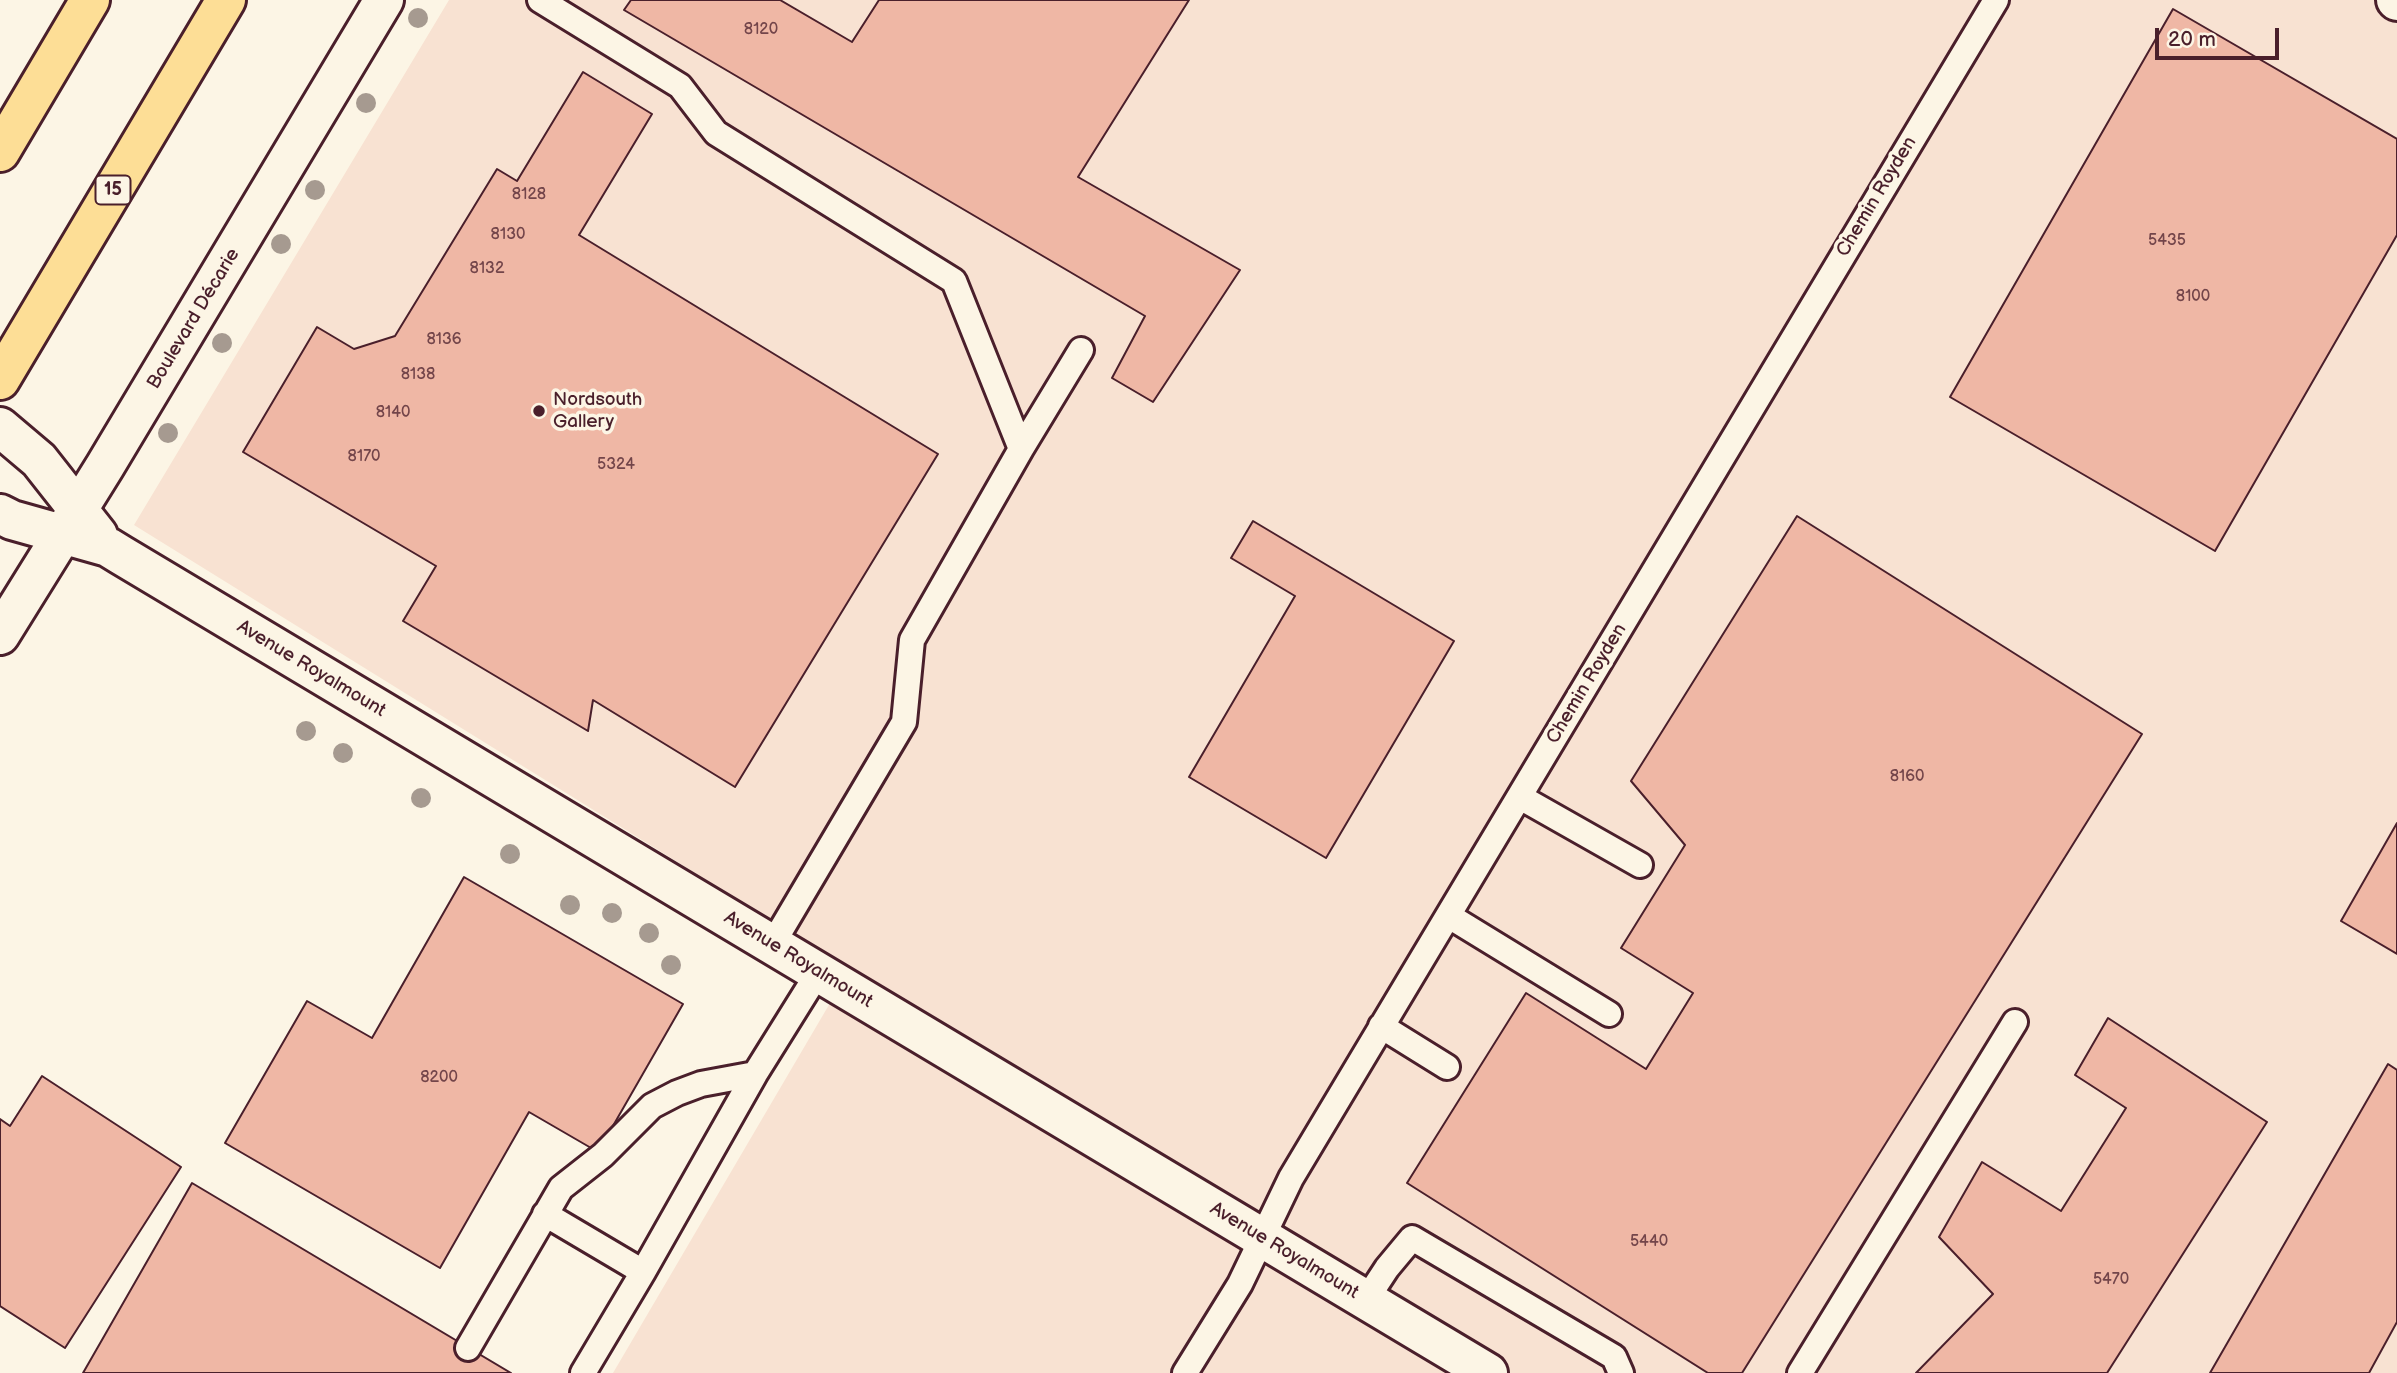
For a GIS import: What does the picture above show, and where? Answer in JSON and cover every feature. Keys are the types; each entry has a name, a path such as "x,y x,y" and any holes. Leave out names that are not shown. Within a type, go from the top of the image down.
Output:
{"highway":[{"path":"0,152 90,0"},
{"name":"15","path":"0,380 226,0"}],"street":[{"name":"Boulevard Décarie","path":"0,635 43,521 384,0"},
{"path":"0,428 39,460 56,479 43,521"},
{"name":"Avenue Royalmount","path":"43,521 108,547 1488,1373"}],"lane":[{"path":"540,0 680,86 716,133 954,281 1021,449"},
{"name":"Chemin Royden","path":"1185,1373 1241,1284 1291,1178 1996,0"},
{"path":"772,945 904,722 912,639 1081,350"},
{"path":"1520,797 1640,865"},
{"path":"1449,916 1609,1013"},
{"path":"583,1373 755,1074 818,973"},
{"path":"1800,1373 2015,1022"},
{"path":"1381,1026 1447,1068"},
{"path":"468,1348 561,1188 603,1155 652,1106 701,1084 755,1074"},
{"path":"545,1214 643,1272"},
{"path":"1366,1300 1387,1268 1412,1238 1614,1357 1621,1373"}],"shaded area":[{"path":"449,0 2397,0 2397,1373 613,1373 850,969 134,525"}],"building":[{"path":"631,0 780,0 852,42 879,0 1189,0 1078,177 1240,270 1153,402 1112,378 1145,316 624,10"},
{"path":"2173,9 2397,139 2397,235 2215,551 1950,397"},
{"path":"583,72 652,114 579,235 938,454 735,787 593,700 588,731 403,621 436,566 243,452 317,327 354,349 395,336 497,169 517,181"},
{"path":"1797,516 2142,734 1742,1373 1708,1373 1407,1183 1526,993 1646,1069 1693,993 1621,948 1685,845 1631,781"},
{"path":"1253,521 1454,641 1326,858 1189,777 1295,596 1231,558"},
{"path":"2397,823 2397,954 2341,921"},
{"path":"464,877 683,1004 598,1152 529,1112 440,1268 225,1143 307,1001 372,1038"},
{"path":"2108,1018 2267,1122 2107,1373 1916,1373 1993,1294 1939,1237 1982,1162 2061,1211 2126,1108 2075,1075"},
{"path":"2388,1064 2397,1070 2397,1322 2369,1373 2210,1373"},
{"path":"42,1076 181,1167 65,1348 0,1306 0,1119 10,1126"},
{"path":"192,1183 511,1373 83,1373"}],"place":[{"name":"Nordsouth Gallery","path":"539,411"}]}
